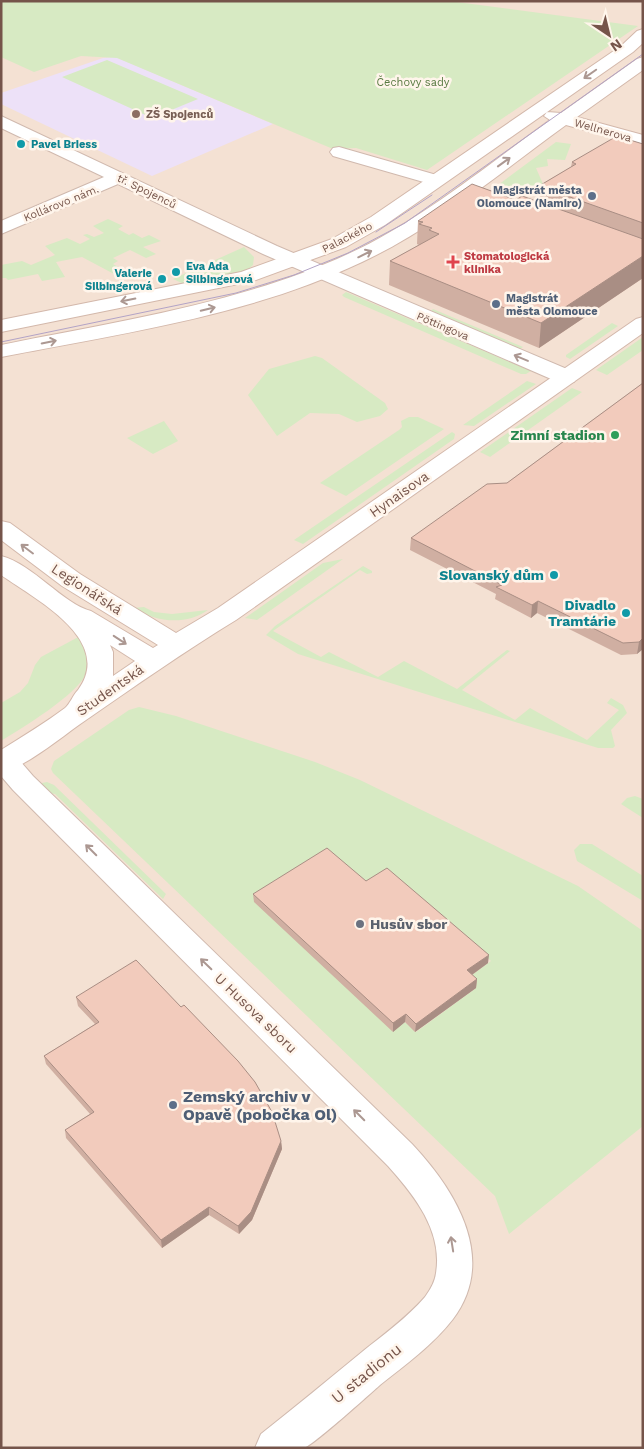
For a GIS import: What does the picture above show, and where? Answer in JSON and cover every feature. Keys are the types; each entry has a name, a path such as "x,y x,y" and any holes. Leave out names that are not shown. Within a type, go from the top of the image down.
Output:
{"street":[{"name":"Palackého","path":"1,326 226,281 294,261 359,232 537,112 627,49 643,34"},
{"name":"Palackého","path":"1,351 207,310 320,273 395,238 477,195 564,119 643,62"},
{"name":"Wellnerova","path":"537,112 643,141"},
{"name":"tř. Spojenců","path":"1,121 120,177 230,232 320,273"},
{"path":"340,152 477,195"},
{"name":"Kollárovo nám.","path":"1,228 120,177"},
{"name":"Pöttingova","path":"320,273 566,377"},
{"name":"Hynaisova","path":"153,660 234,608 643,323"},
{"name":"Legionářská","path":"1,528 71,580 176,645"},
{"name":"Legionářská","path":"1,564 69,611 94,622 153,660"},
{"name":"Legionářská","path":"69,611 94,639 101,652 101,668"},
{"name":"Studentská","path":"3,762 153,660"},
{"name":"Studentská","path":"68,719 94,687 101,668"},
{"name":"U Husova sboru","path":"3,762 419,1175 430,1190 448,1225 453,1246 454,1267 449,1292"},
{"name":"U stadionu","path":"275,1448 417,1331 437,1312 449,1292"}],"shaded area":[{"path":"1,1 643,1 643,1448 1,1448"},
{"name":"ZŠ Spojenců","path":"114,57 273,124 152,176 1,104 1,93 103,58"}],"green space":[{"name":"Čechovy sady","path":"1,1 449,1 638,26 427,170 356,148 333,149 117,58 81,56 34,72 1,57"},
{"path":"107,60 198,99 152,118 62,77"},
{"path":"556,142 571,144 565,160 547,159 548,166 536,168 543,184 518,193 498,185"},
{"path":"108,219 123,226 118,229 129,235 133,233 142,238 149,235 161,241 143,247 156,254 146,258 130,250 113,258 118,261 113,264 120,268 114,274 82,257 56,262 65,277 42,281 38,274 8,280 1,278 1,265 22,261 31,265 55,255 45,246 67,238 80,244 90,239 83,235 87,234 94,237 104,233 93,226"},
{"path":"244,247 254,257 253,265 245,272 186,285 173,279"},
{"path":"346,292 531,371 521,374 344,297 342,295"},
{"path":"433,309 523,347 520,349 431,311"},
{"path":"612,323 618,326 570,359 566,357 566,355"},
{"path":"643,337 643,350 607,375 596,370"},
{"path":"315,356 322,358 385,403 388,409 380,416 357,422 339,414 310,413 277,436 248,395 269,369"},
{"path":"527,381 536,384 474,426 463,425"},
{"path":"572,388 582,392 490,457 480,452"},
{"path":"409,417 418,417 444,429 346,496 320,483 399,430 402,427 401,421"},
{"path":"164,421 178,441 153,454 127,438"},
{"path":"452,432 455,434 454,439 303,544 294,540"},
{"path":"343,559 257,620 245,618 323,563"},
{"path":"363,566 372,571 372,573 367,574 360,570 273,631 321,657 329,652 378,677 404,661 457,689 507,650 510,651 462,690 515,720 530,708 587,740 619,710 607,703 611,698 623,705 627,713 611,730 615,746 613,748 598,748 298,654 266,635 275,626"},
{"path":"144,607 154,612 172,614 208,610 190,618 170,620 151,616 133,608"},
{"path":"82,635 87,648 89,665 87,673 81,682 48,710 1,741 1,703 20,692 28,683 35,665 41,657"},
{"path":"139,707 176,716 315,762 360,780 578,886 643,931 643,1126 509,1234 495,1196 53,773 51,769 54,761 129,710","holes":["366,890 474,946 491,961 466,979 476,988 416,1032 405,1022 393,1031"]},
{"path":"47,782 54,785 166,894 163,899 55,794 47,793 37,784"},
{"path":"635,796 643,799 643,818 621,804 627,798"},
{"path":"580,844 592,844 643,876 643,901 577,861 574,850"}],"building":[{"path":"617,136 643,144 643,223 539,186 576,164 572,162"},
{"path":"472,184 516,200 522,196 643,239 643,256 541,323 390,261 439,234 429,230 432,228 419,224 423,222 418,221"},
{"path":"643,383 643,638 639,642 623,643 538,601 532,605 496,587 502,585 411,538 487,484 507,483"},
{"name":"Husův sbor","path":"327,848 366,881 387,868 489,955 467,970 477,979 416,1024 406,1014 393,1023 253,894"},
{"name":"Zemský archiv v Opavě (pobočka Ol)","path":"136,960 181,1007 184,1005 238,1061 255,1082 272,1112 281,1141 251,1212 238,1226 209,1207 161,1240 65,1130 94,1112 44,1056 99,1022 76,997"}],"tram line":[{"path":"1,342 236,293 294,275 348,253 405,223 643,54"},
{"path":"376,232 432,195"}],"place":[{"name":"ZŠ Spojenců","path":"136,114"},
{"name":"Pavel Briess","path":"21,144"},
{"name":"Magistrát města Olomouce (Namiro)","path":"592,196"},
{"name":"Stomatologická klinika","path":"453,262"},
{"name":"Eva Ada Silbingerová","path":"176,272"},
{"name":"Valerie Silbingerová","path":"162,279"},
{"name":"Magistrát města Olomouce","path":"496,304"},
{"name":"Zimní stadion","path":"615,435"},
{"name":"Slovanský dům","path":"554,575"},
{"name":"Divadlo Tramtárie","path":"626,613"},
{"name":"Husův sbor","path":"360,924"},
{"name":"Zemský archiv v Opavě (pobočka Ol)","path":"173,1105"}]}
